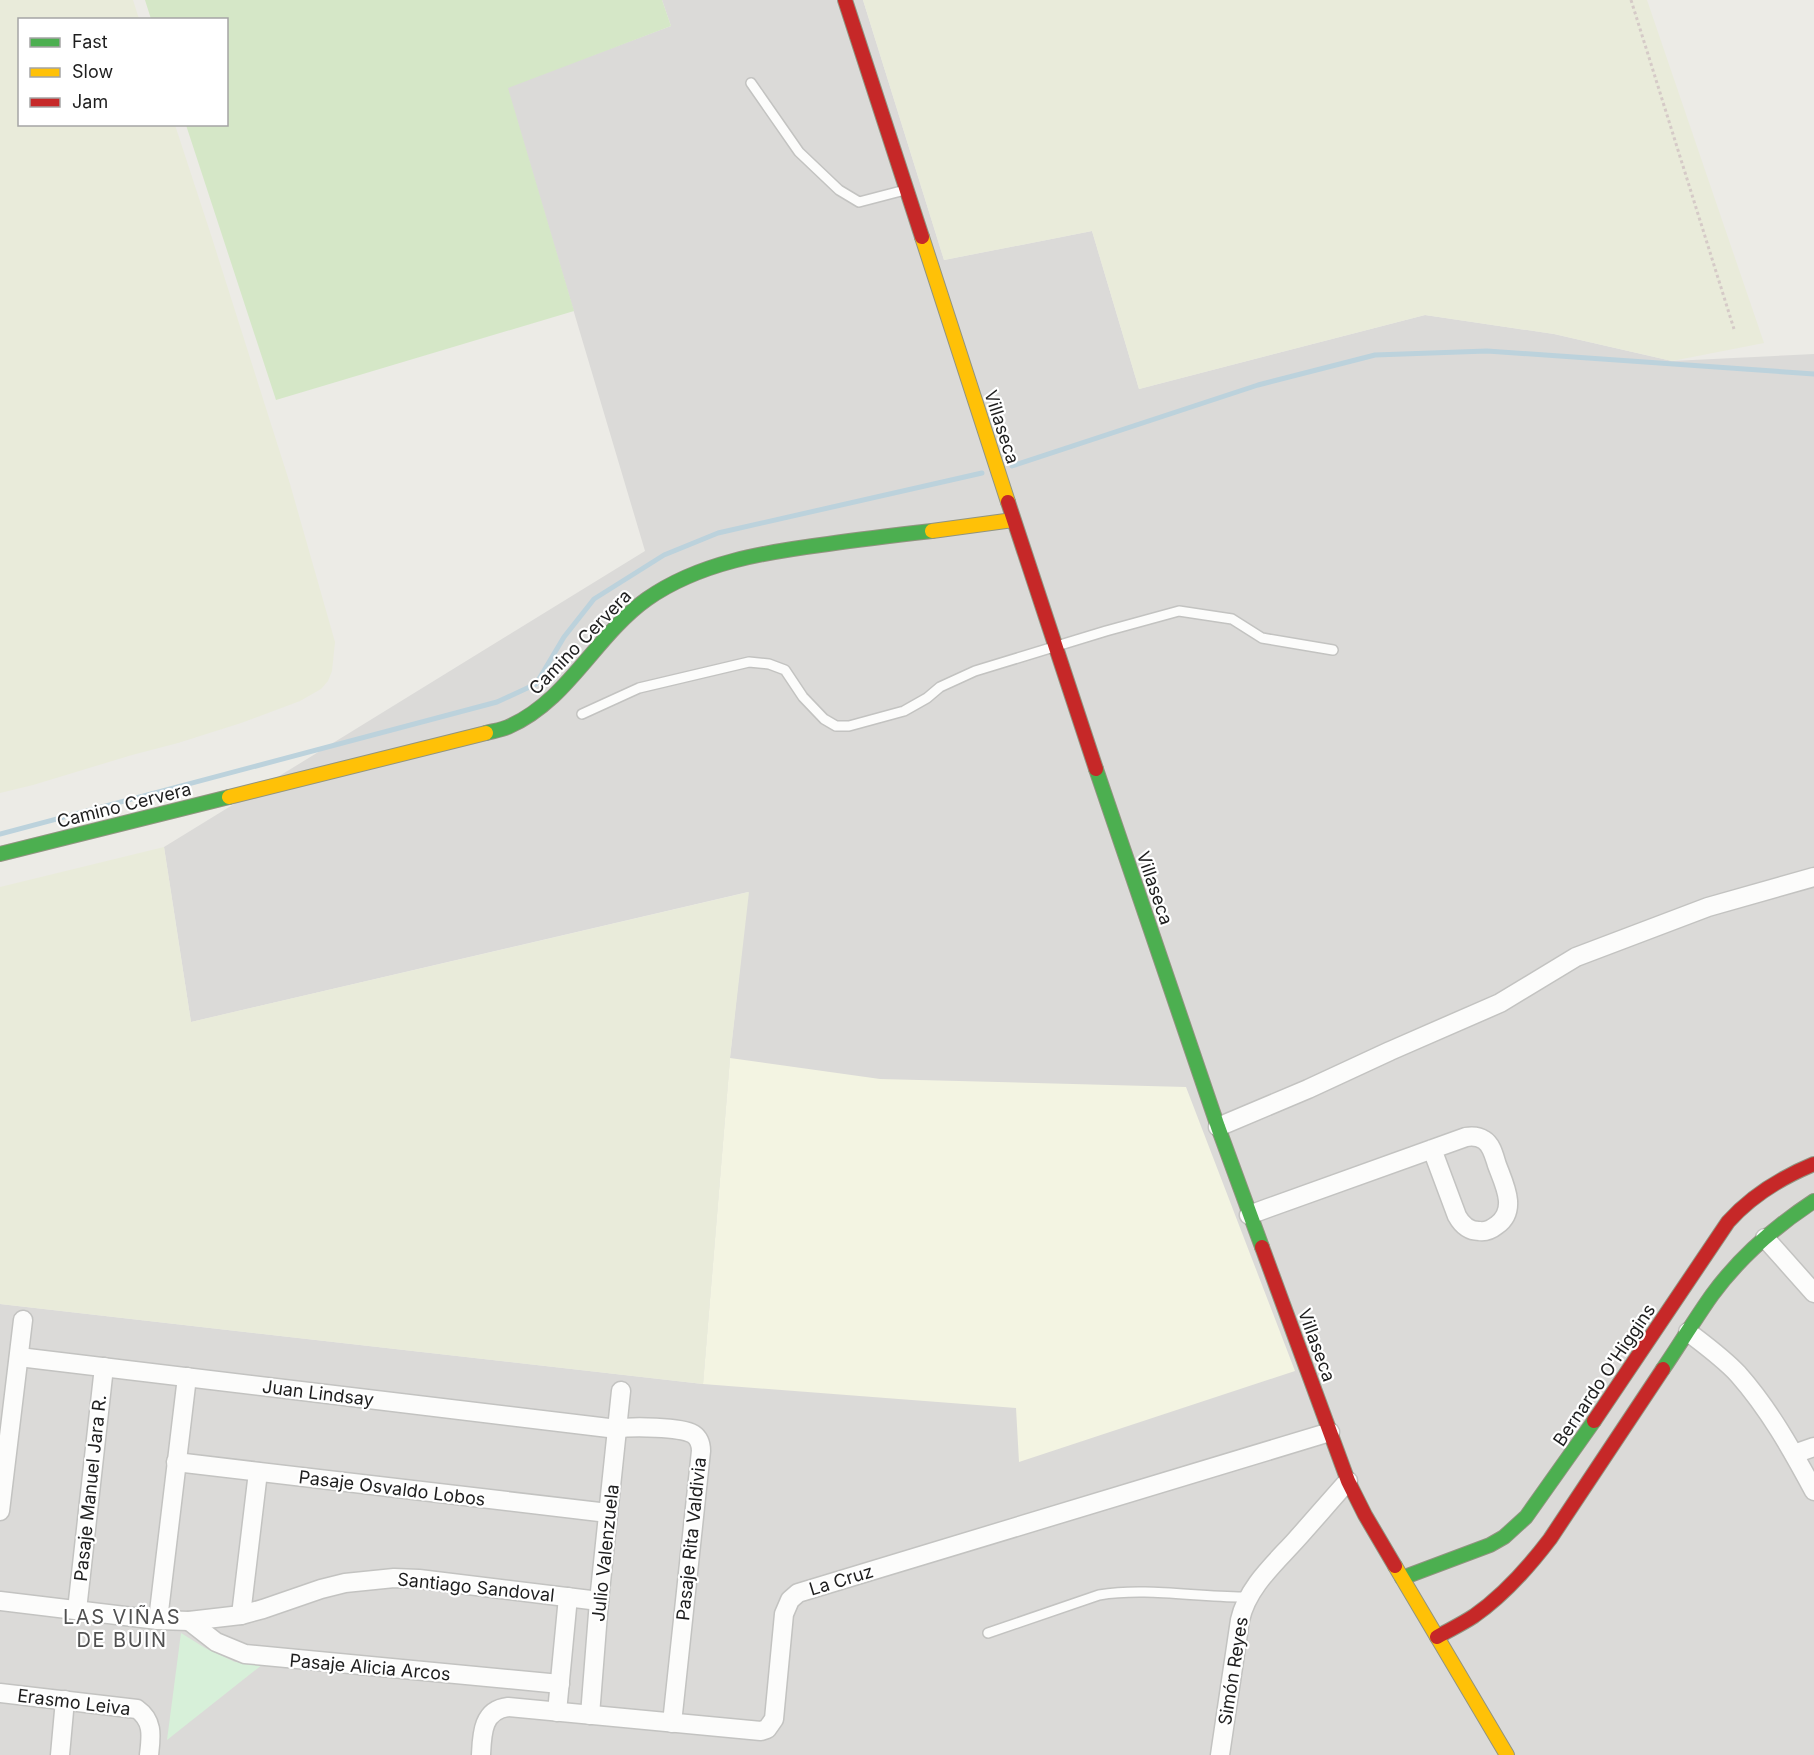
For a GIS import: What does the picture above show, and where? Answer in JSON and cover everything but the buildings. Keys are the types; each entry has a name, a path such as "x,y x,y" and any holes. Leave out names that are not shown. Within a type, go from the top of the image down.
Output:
{"street":[{"name":"Villaseca","path":"845,0 1054,648 1249,1215 1348,1481 1365,1515 1506,1755"},
{"name":"Camino Cervera","path":"0,854 506,728 532,714 550,700 611,631 639,604 670,585 704,570 774,551 1013,520"},
{"path":"1218,1127 1500,1003 1576,957 1708,907 1814,877"},
{"path":"1249,1215 1432,1149 1471,1136 1481,1138 1488,1144 1506,1190 1507,1209 1502,1221 1484,1231 1473,1231 1464,1225 1457,1216 1432,1149"},
{"name":"Bernardo O'Higgins","path":"1402,1578 1490,1545 1504,1537 1526,1517 1568,1460 1728,1222 1749,1200 1777,1180 1814,1164"},
{"path":"1437,1637 1474,1616 1492,1602 1538,1555 1713,1294 1765,1238 1787,1219 1814,1201"},
{"path":"1765,1238 1814,1293"},
{"path":"1690,1279 1713,1294"},
{"path":"0,1511 23,1320"},
{"path":"1688,1332 1737,1374 1773,1421 1814,1491"},
{"name":"Juan Lindsay","path":"19,1357 617,1429"},
{"name":"Pasaje Manuel Jara R.","path":"77,1610 104,1367"},
{"path":"158,1620 187,1377"},
{"name":"Julio Valenzuela","path":"590,1715 599,1601 621,1390"},
{"name":"Pasaje Rita Valdivia","path":"617,1429 644,1427 685,1432 694,1435 701,1446 672,1723"},
{"name":"La Cruz","path":"481,1755 485,1722 496,1710 508,1707 761,1731 771,1725 774,1719 784,1614 790,1600 798,1593 1330,1432"},
{"path":"1794,1454 1814,1447"},
{"name":"Pasaje Osvaldo Lobos","path":"176,1462 608,1513"},
{"path":"241,1615 258,1472"},
{"name":"Simón Reyes","path":"1220,1755 1240,1620 1248,1598 1269,1569 1348,1481"},
{"name":"Santiago Sandoval","path":"0,1601 158,1620 189,1621 241,1615 345,1582 394,1578 599,1601"},
{"name":"Julio Valenzuela","path":"557,1712 568,1597"},
{"name":"Pasaje Alicia Arcos","path":"189,1621 216,1642 245,1654 560,1684"},
{"name":"Erasmo Leiva","path":"0,1693 137,1709 146,1716 151,1728 149,1755"},
{"path":"60,1755 65,1700"}],"lane":[{"path":"752,83 799,152 839,190 859,202 906,190"},
{"path":"582,714 639,688 749,662 769,664 785,670 803,696 824,719 836,726 849,726 904,711 927,698 940,687 975,671 1179,611 1232,618 1262,638 1333,650"},
{"path":"988,1633 1099,1595 1111,1593 1133,1592 1248,1598"}],"path":[{"path":"1631,0 1734,330"}],"shaded area":[{"path":"0,0 133,0 139,18 18,18 18,126 175,126 290,484 335,642 332,671 328,681 321,689 300,701 241,723 0,793"},
{"path":"662,0 863,0 944,260 1092,231 1139,389 1425,315 1554,334 1672,361 1814,354 1814,1755 0,1755 0,1304 703,1384 730,1058 748,892 191,1022 164,847 645,551 507,87 671,26"},
{"path":"863,0 1647,0 1764,343 1672,361 1554,334 1425,315 1139,389 1092,231 944,260"},
{"path":"164,847 191,1022 749,892 730,1058 703,1384 0,1304 0,887"},
{"path":"730,1058 880,1079 1186,1087 1295,1371 1019,1462 1016,1408 703,1384"},
{"path":"181,1633 205,1648 235,1662 263,1664 167,1740"}],"green space":[{"path":"145,0 662,0 671,26 508,88 574,311 276,400 186,126 228,126 228,18 151,18"}],"waterway":[{"path":"1012,466 1258,385 1375,355 1487,351 1814,374"},
{"path":"0,834 497,702 536,684 564,637 594,599 664,555 718,533 982,473"}],"traffic: fast":[{"path":"486,733 508,727 529,716 565,685 629,614 667,586 689,576 711,567 757,555 932,531"},
{"path":"1096,769 1218,1127 1262,1247"},
{"path":"0,854 229,797"},
{"path":"1663,1369 1712,1295 1734,1268 1772,1232 1814,1201"},
{"path":"1402,1578 1490,1545 1504,1537 1526,1517 1594,1421"}],"traffic: slow":[{"path":"922,237 1008,502"},
{"path":"932,531 1013,520"},
{"path":"229,797 486,733"},
{"path":"1395,1566 1507,1755"}],"traffic: jam":[{"path":"845,0 922,237"},
{"path":"1008,502 1096,769"},
{"path":"1594,1421 1728,1222 1767,1188 1814,1164"},
{"path":"1262,1247 1348,1481 1395,1566"},
{"path":"1437,1637 1485,1608 1533,1560 1550,1539 1663,1369"}],"district":[{"name":"LAS VIÑAS DE BUIN","path":"122,1628"}]}
